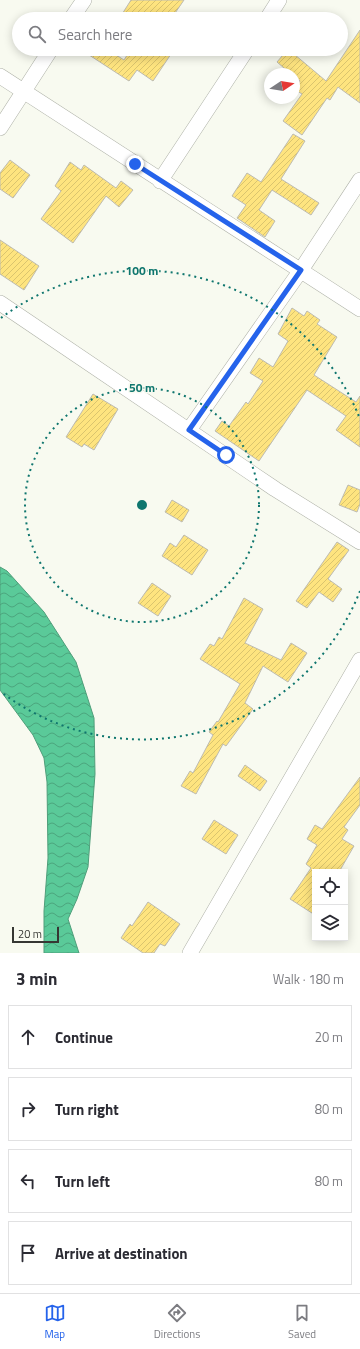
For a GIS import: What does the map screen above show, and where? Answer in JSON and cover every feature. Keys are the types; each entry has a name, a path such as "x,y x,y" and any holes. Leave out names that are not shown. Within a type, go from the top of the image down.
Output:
{"street":[{"path":"76,12 84,0"},
{"path":"271,12 279,0"},
{"path":"0,128 46,56"},
{"path":"160,181 242,56"},
{"path":"0,76 160,181 360,309"},
{"path":"189,430 301,270 360,180"},
{"path":"0,303 275,489 360,542"},
{"path":"190,953 360,660"}],"water":[{"path":"0,567 7,571 44,612 76,662 94,718 95,774 88,867 77,899 68,919 79,953 44,953 44,911 48,858 47,782 44,758 33,735 0,690"}],"building":[{"path":"131,0 184,0 176,12 123,12"},
{"path":"360,30 360,103 338,87 330,100 327,98 302,135 283,121 295,104 300,104 300,97 302,94 300,93 300,68 284,68 277,62 282,56 296,56 326,81 343,56 348,56 348,48"},
{"path":"91,56 118,56 124,60 127,56 170,56 153,81 137,70 129,81"},
{"path":"293,134 305,141 281,179 319,203 311,215 272,190 259,210 275,221 265,237 237,218 246,205 232,196 247,173 261,182"},
{"path":"10,160 30,175 13,198 0,189 0,173"},
{"path":"70,162 81,170 84,165 116,188 121,181 133,190 119,207 106,196 73,243 41,219 61,191 55,186"},
{"path":"0,240 39,266 24,290 0,274"},
{"path":"292,308 304,316 307,311 320,320 317,324 337,337 314,375 356,402 360,396 360,447 336,430 346,416 307,390 259,461 215,431 222,421 229,426 246,402 248,404 263,381 250,373 259,358 273,367 288,341 278,334"},
{"path":"93,394 118,409 94,450 84,444 82,447 66,437"},
{"path":"348,485 360,490 360,504 357,512 339,505"},
{"path":"172,500 189,510 182,522 165,512"},
{"path":"184,535 208,550 192,575 162,556 170,543 176,547"},
{"path":"337,542 349,550 328,579 342,589 333,602 319,592 307,608 296,601"},
{"path":"152,583 171,596 158,616 138,603"},
{"path":"244,598 263,609 245,643 281,660 291,643 307,653 288,682 263,666 245,703 253,709 226,746 223,744 196,794 181,786 190,771 193,773 213,735 209,732 217,721 218,722 240,684 200,659 210,644 214,646 219,637 222,639"},
{"path":"245,765 267,781 260,791 238,776"},
{"path":"360,777 360,805 344,827 348,830 342,839 354,846 341,869 312,869 312,913 290,899 311,868 306,864 317,845 307,839 315,825 322,829"},
{"path":"214,820 238,835 226,854 202,839"},
{"path":"148,902 180,924 165,946 160,944 154,953 143,953 121,938 130,924 132,926"}],"route":[{"path":"135,164 301,270 189,430 226,455"}]}
